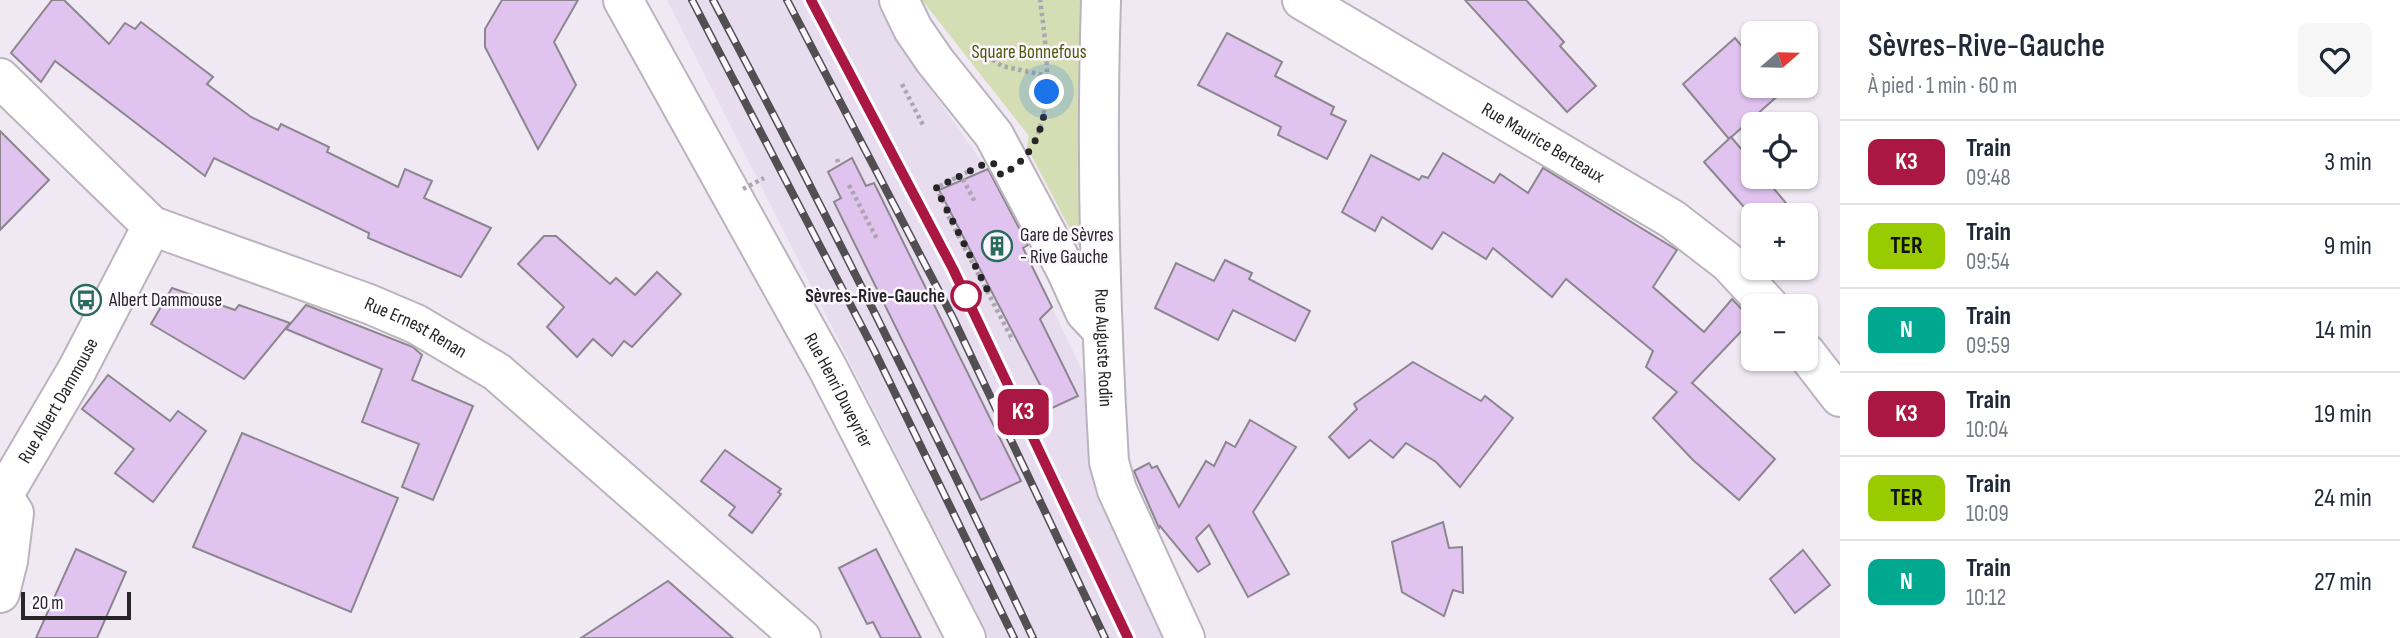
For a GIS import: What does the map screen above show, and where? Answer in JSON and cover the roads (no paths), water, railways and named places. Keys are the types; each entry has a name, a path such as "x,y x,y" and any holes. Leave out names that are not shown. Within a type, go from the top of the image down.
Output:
{"street":[{"name":"Rue Henri Duveyrier","path":"623,0 827,367 966,638"},
{"path":"899,0 913,29 994,135 1066,270 1085,312 1102,330"},
{"name":"Rue Auguste Rodin","path":"1101,0 1097,99 1102,330 1109,462 1117,489 1185,638"},
{"name":"Rue Maurice Berteaux","path":"1302,0 1672,219 1729,263 1758,294"},
{"name":"Rue Ernest Renan","path":"0,78 152,226 369,303 416,324 497,372 801,638"},
{"name":"Rue Albert Dammouse","path":"2,499 77,370 152,226"},
{"path":"1818,369 1840,397"},
{"path":"0,593 8,561 14,513 2,499"}],"railway":[{"path":"692,0 874,350 1014,638"},
{"path":"713,0 877,317 1033,638"},
{"path":"787,0 953,318 1105,638"},
{"path":"811,0 953,269 1128,638"}],"train":[{"name":"K3","path":"811,0 953,269 1128,638"}],"place":[{"name":"Gare de Sèvres - Rive Gauche","path":"997,246"},
{"name":"Sèvres-Rive-Gauche","path":"966,296"},
{"name":"Albert Dammouse","path":"86,300"}],"park label":[{"name":"Square Bonnefous","path":"1029,52"}]}
